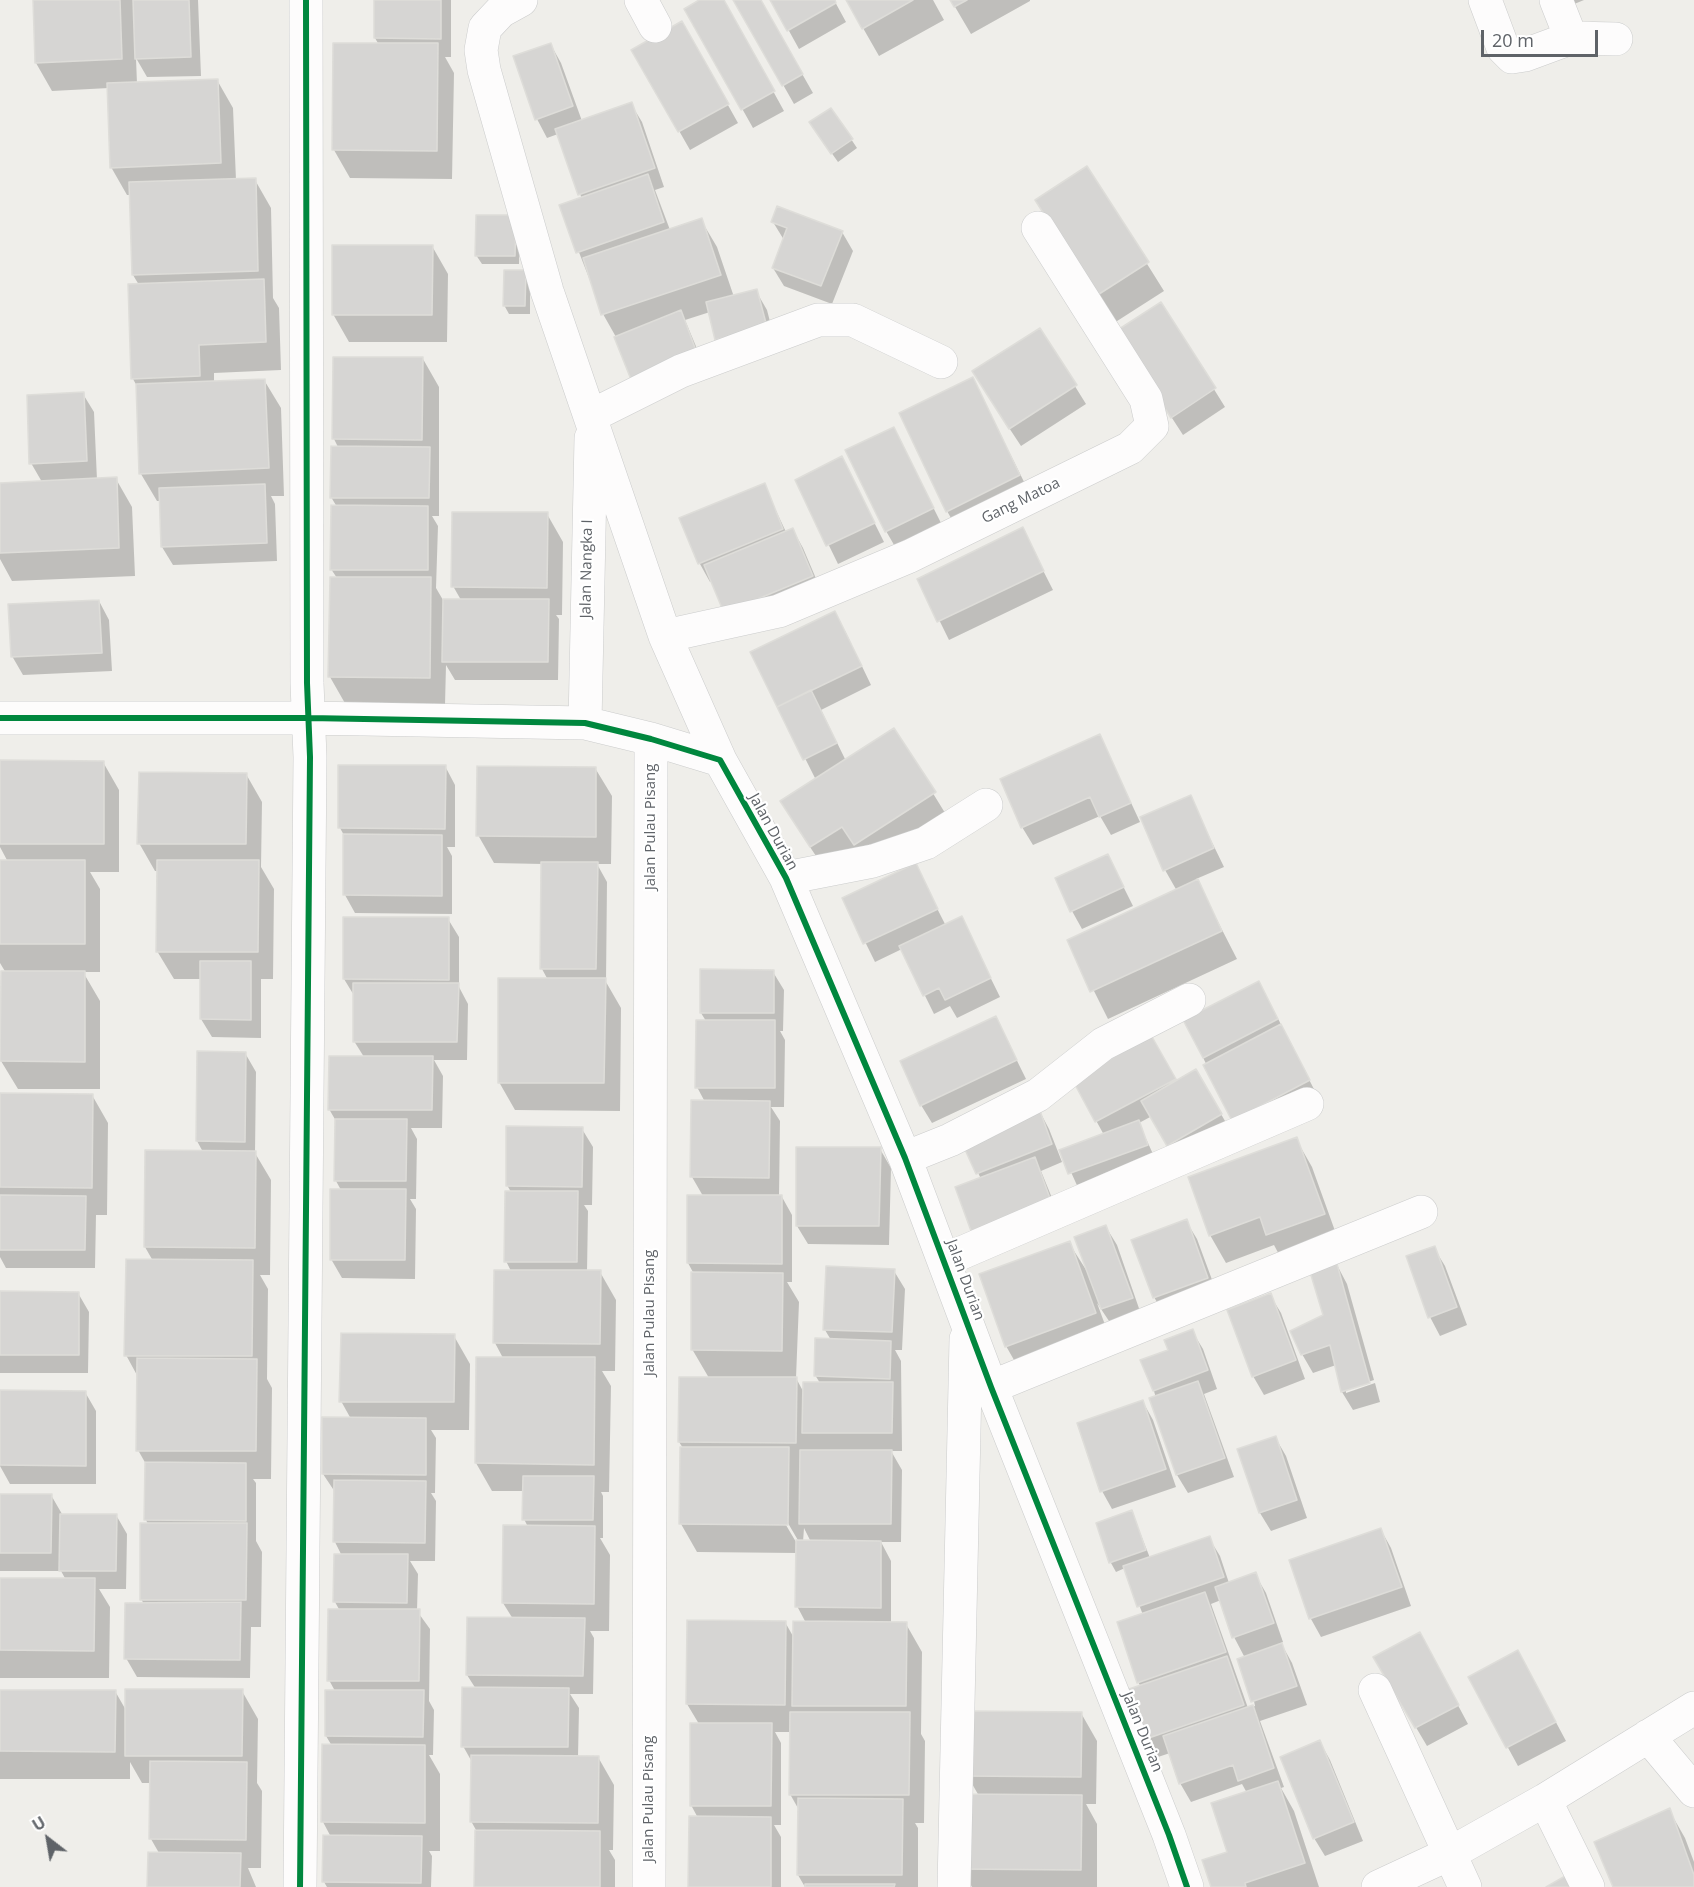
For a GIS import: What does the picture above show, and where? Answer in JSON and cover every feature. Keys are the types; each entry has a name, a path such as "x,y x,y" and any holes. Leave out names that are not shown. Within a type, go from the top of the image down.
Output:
{"street":[{"path":"300,1887 309,718 306,0"},
{"name":"Jalan Durian","path":"520,0 501,10 485,28 481,50 484,70 547,291 666,636 720,760 786,878 906,1158 991,1387 1165,1824 1187,1887"},
{"path":"1485,0 1503,48 1512,57 1525,55 1571,38 1617,39"},
{"path":"1556,0 1571,38"},
{"name":"Gang Matoa","path":"666,636 778,611 910,556 1130,448 1152,426 1146,399 1038,228"},
{"path":"591,416 681,370 818,320 853,320 941,362"},
{"name":"Jalan Nangka I","path":"585,723 591,416"},
{"path":"0,718 309,718 585,723 651,739 720,760"},
{"name":"Jalan Pulau Pisang","path":"649,1887 651,739"},
{"path":"786,878 873,861 926,843 986,805"},
{"path":"906,1158 950,1140 1038,1095 1103,1044 1189,1000"},
{"path":"945,1260 1307,1104"},
{"path":"991,1387 1421,1212"},
{"path":"954,1887 966,1319"},
{"path":"1375,1690 1465,1887"},
{"path":"1378,1887 1449,1854 1545,1800 1694,1708"},
{"path":"1648,1736 1694,1791"},
{"path":"1545,1800 1588,1887"}],"building":[{"path":"33,0 120,0 122,59 35,63"},
{"path":"133,0 189,0 191,57 135,59"},
{"path":"374,0 441,0 441,39 374,38"},
{"path":"699,0 724,0 775,91 741,110 684,9"},
{"path":"733,0 761,0 803,74 782,86"},
{"path":"770,0 835,0 836,3 787,31"},
{"path":"846,0 913,0 862,29"},
{"path":"950,0 967,0 954,7"},
{"path":"682,21 729,104 678,132 631,50"},
{"path":"333,43 438,43 437,151 332,150"},
{"path":"551,43 573,106 535,120 513,56"},
{"path":"218,79 221,163 110,168 107,83"},
{"path":"632,102 655,168 578,195 555,129"},
{"path":"831,108 853,139 831,154 809,122"},
{"path":"1087,166 1149,262 1096,296 1035,200"},
{"path":"648,174 664,222 576,253 559,205"},
{"path":"256,178 258,271 132,275 129,182"},
{"path":"777,206 843,231 821,286 772,268 787,228 771,222"},
{"path":"476,215 516,215 515,256 475,256"},
{"path":"702,218 721,275 601,315 583,258"},
{"path":"332,245 433,245 432,315 332,315"},
{"path":"504,270 526,270 525,306 503,306"},
{"path":"264,279 266,342 199,345 200,376 131,379 128,284"},
{"path":"757,289 767,327 715,340 706,302"},
{"path":"1161,302 1216,388 1171,418 1116,331"},
{"path":"681,310 698,356 632,382 614,337"},
{"path":"1040,328 1077,385 1009,429 972,371"},
{"path":"333,357 423,357 422,440 332,439"},
{"path":"973,377 1020,475 946,512 899,413"},
{"path":"265,379 269,468 139,474 136,384"},
{"path":"84,392 87,461 29,464 27,395"},
{"path":"894,427 934,508 885,532 845,450"},
{"path":"331,446 430,447 429,498 330,498"},
{"path":"842,456 875,523 826,546 795,480"},
{"path":"117,477 119,548 0,553 0,483"},
{"path":"765,483 783,529 698,564 679,518"},
{"path":"265,484 267,543 161,547 159,488"},
{"path":"331,505 428,506 428,570 330,570"},
{"path":"452,512 548,512 547,588 451,587"},
{"path":"1023,527 1044,571 937,622 917,579"},
{"path":"793,528 813,576 724,613 704,565"},
{"path":"330,577 431,577 430,678 328,677"},
{"path":"443,599 549,599 548,662 442,662"},
{"path":"99,600 102,653 11,657 8,604"},
{"path":"835,611 862,666 777,707 750,652"},
{"path":"811,690 837,743 803,760 777,707"},
{"path":"894,728 936,792 854,845 842,827 810,847 780,801"},
{"path":"1100,734 1131,803 1099,817 1090,797 1021,828 1000,779"},
{"path":"0,760 104,761 104,844 0,844"},
{"path":"338,765 446,765 445,829 338,828"},
{"path":"477,766 596,767 596,837 476,836"},
{"path":"139,772 247,773 246,844 137,844"},
{"path":"1191,795 1214,848 1163,871 1140,817"},
{"path":"343,834 442,835 442,896 343,895"},
{"path":"1108,854 1124,887 1070,912 1055,878"},
{"path":"0,860 85,860 85,944 0,944"},
{"path":"157,860 259,860 258,952 156,952"},
{"path":"541,862 598,862 596,969 540,969"},
{"path":"916,863 938,909 863,944 842,898"},
{"path":"1198,879 1222,931 1090,992 1067,940"},
{"path":"962,916 991,978 945,1000 939,988 923,996 899,946"},
{"path":"343,917 449,917 449,980 343,979"},
{"path":"200,961 251,961 251,1020 200,1019"},
{"path":"700,969 774,970 774,1013 700,1013"},
{"path":"1,971 85,971 85,1062 0,1061"},
{"path":"498,978 606,978 604,1083 498,1083"},
{"path":"1259,981 1278,1019 1203,1058 1183,1020"},
{"path":"353,983 459,983 457,1042 353,1042"},
{"path":"996,1016 1017,1060 920,1106 900,1061"},
{"path":"696,1020 775,1020 775,1088 695,1088"},
{"path":"1281,1024 1310,1080 1232,1121 1203,1065"},
{"path":"1151,1035 1176,1079 1095,1122 1073,1081"},
{"path":"197,1051 246,1052 245,1142 196,1141"},
{"path":"329,1056 433,1056 432,1110 328,1110"},
{"path":"1196,1069 1222,1114 1167,1146 1141,1101"},
{"path":"0,1093 93,1094 92,1188 0,1187"},
{"path":"691,1100 770,1101 769,1178 690,1177"},
{"path":"1039,1108 1052,1144 976,1174 962,1143"},
{"path":"335,1119 407,1119 406,1181 334,1181"},
{"path":"1139,1120 1148,1145 1068,1174 1059,1150"},
{"path":"506,1126 583,1127 582,1187 506,1186"},
{"path":"1297,1137 1325,1214 1266,1235 1260,1217 1209,1236 1188,1177"},
{"path":"796,1147 881,1147 879,1226 796,1226"},
{"path":"145,1150 256,1151 255,1248 144,1247"},
{"path":"1035,1157 1051,1201 971,1231 955,1187"},
{"path":"330,1189 406,1189 405,1260 330,1260"},
{"path":"505,1191 578,1191 577,1262 504,1262"},
{"path":"0,1195 86,1196 85,1250 0,1250"},
{"path":"687,1195 782,1195 782,1264 687,1263"},
{"path":"1187,1219 1208,1278 1153,1298 1131,1240"},
{"path":"1106,1225 1133,1298 1101,1309 1074,1237"},
{"path":"1070,1241 1096,1313 1005,1347 979,1274"},
{"path":"1435,1246 1457,1307 1428,1318 1406,1256"},
{"path":"126,1259 253,1260 252,1356 124,1356"},
{"path":"1337,1264 1370,1383 1341,1392 1330,1345 1301,1355 1290,1331 1323,1315 1310,1272"},
{"path":"826,1266 895,1269 892,1332 823,1330"},
{"path":"494,1270 601,1270 600,1344 493,1343"},
{"path":"691,1272 783,1273 782,1351 691,1350"},
{"path":"0,1291 79,1292 79,1355 0,1355"},
{"path":"1271,1293 1296,1360 1252,1377 1227,1310"},
{"path":"1193,1329 1208,1370 1153,1391 1140,1360 1168,1350 1164,1340"},
{"path":"341,1333 455,1334 454,1402 339,1402"},
{"path":"815,1338 891,1341 890,1379 814,1376"},
{"path":"476,1357 595,1357 594,1465 475,1463"},
{"path":"137,1358 257,1359 256,1451 136,1451"},
{"path":"679,1377 797,1377 796,1443 678,1442"},
{"path":"1198,1381 1225,1458 1176,1475 1149,1398"},
{"path":"803,1382 893,1382 892,1433 802,1433"},
{"path":"0,1390 86,1391 86,1466 0,1465"},
{"path":"1143,1400 1166,1469 1100,1492 1077,1423"},
{"path":"322,1417 426,1418 426,1475 322,1474"},
{"path":"1276,1436 1297,1500 1259,1513 1237,1449"},
{"path":"680,1447 789,1447 788,1525 679,1524"},
{"path":"800,1450 892,1450 891,1524 799,1524"},
{"path":"145,1462 246,1463 246,1521 144,1520"},
{"path":"523,1476 594,1476 593,1520 522,1520"},
{"path":"334,1480 426,1481 425,1543 333,1542"},
{"path":"0,1494 52,1494 51,1553 0,1553"},
{"path":"1132,1510 1146,1550 1109,1563 1096,1523"},
{"path":"60,1514 117,1514 116,1571 59,1571"},
{"path":"140,1523 247,1523 246,1600 140,1600"},
{"path":"503,1525 595,1526 594,1604 502,1603"},
{"path":"1381,1528 1402,1587 1309,1619 1289,1560"},
{"path":"1210,1536 1224,1577 1137,1607 1123,1566"},
{"path":"796,1540 881,1541 881,1608 795,1607"},
{"path":"334,1554 408,1554 407,1603 333,1602"},
{"path":"1256,1572 1274,1623 1232,1638 1215,1587"},
{"path":"0,1578 95,1578 94,1651 0,1650"},
{"path":"1205,1592 1226,1652 1137,1683 1117,1622"},
{"path":"241,1602 240,1660 124,1659 125,1603"},
{"path":"328,1609 420,1609 419,1681 327,1681"},
{"path":"467,1617 585,1618 583,1676 466,1675"},
{"path":"687,1620 786,1621 785,1705 686,1704"},
{"path":"793,1621 907,1622 906,1706 792,1706"},
{"path":"1420,1632 1459,1705 1415,1728 1373,1657"},
{"path":"1282,1643 1297,1686 1251,1702 1237,1659"},
{"path":"1518,1650 1556,1722 1506,1748 1468,1677"},
{"path":"1227,1656 1244,1705 1143,1740 1126,1690"},
{"path":"462,1687 569,1688 568,1747 461,1747"},
{"path":"125,1689 243,1689 242,1756 125,1756"},
{"path":"0,1690 116,1690 115,1752 0,1751"},
{"path":"325,1690 424,1690 423,1737 325,1736"},
{"path":"1253,1705 1274,1768 1238,1781 1233,1765 1179,1784 1163,1736"},
{"path":"966,1711 1082,1712 1081,1777 966,1776"},
{"path":"790,1712 910,1712 909,1795 789,1795"},
{"path":"690,1723 772,1723 771,1806 690,1806"},
{"path":"1320,1740 1354,1822 1313,1839 1280,1757"},
{"path":"322,1744 425,1745 425,1823 321,1822"},
{"path":"471,1755 599,1756 598,1823 470,1822"},
{"path":"150,1761 247,1762 246,1840 149,1839"},
{"path":"1278,1781 1305,1863 1245,1883 1246,1887 1211,1887 1202,1860 1227,1852 1211,1803"},
{"path":"961,1794 1082,1795 1081,1870 959,1869"},
{"path":"798,1798 903,1799 902,1875 797,1875"},
{"path":"1670,1808 1694,1875 1694,1887 1613,1887 1594,1842"},
{"path":"689,1816 771,1817 771,1887 688,1887"},
{"path":"475,1830 600,1831 600,1887 474,1887"},
{"path":"323,1835 422,1836 421,1883 322,1882"},
{"path":"148,1852 241,1853 240,1887 147,1887"},
{"path":"1567,1875 1575,1887 1546,1887"},
{"path":"805,1884 895,1884 894,1887 805,1887"}],"cycle path":[{"path":"300,1887 310,757 307,683 306,0"},
{"path":"0,718 309,718 585,723 651,739 720,760 786,878 905,1158 991,1387 1169,1835 1187,1887"}]}
